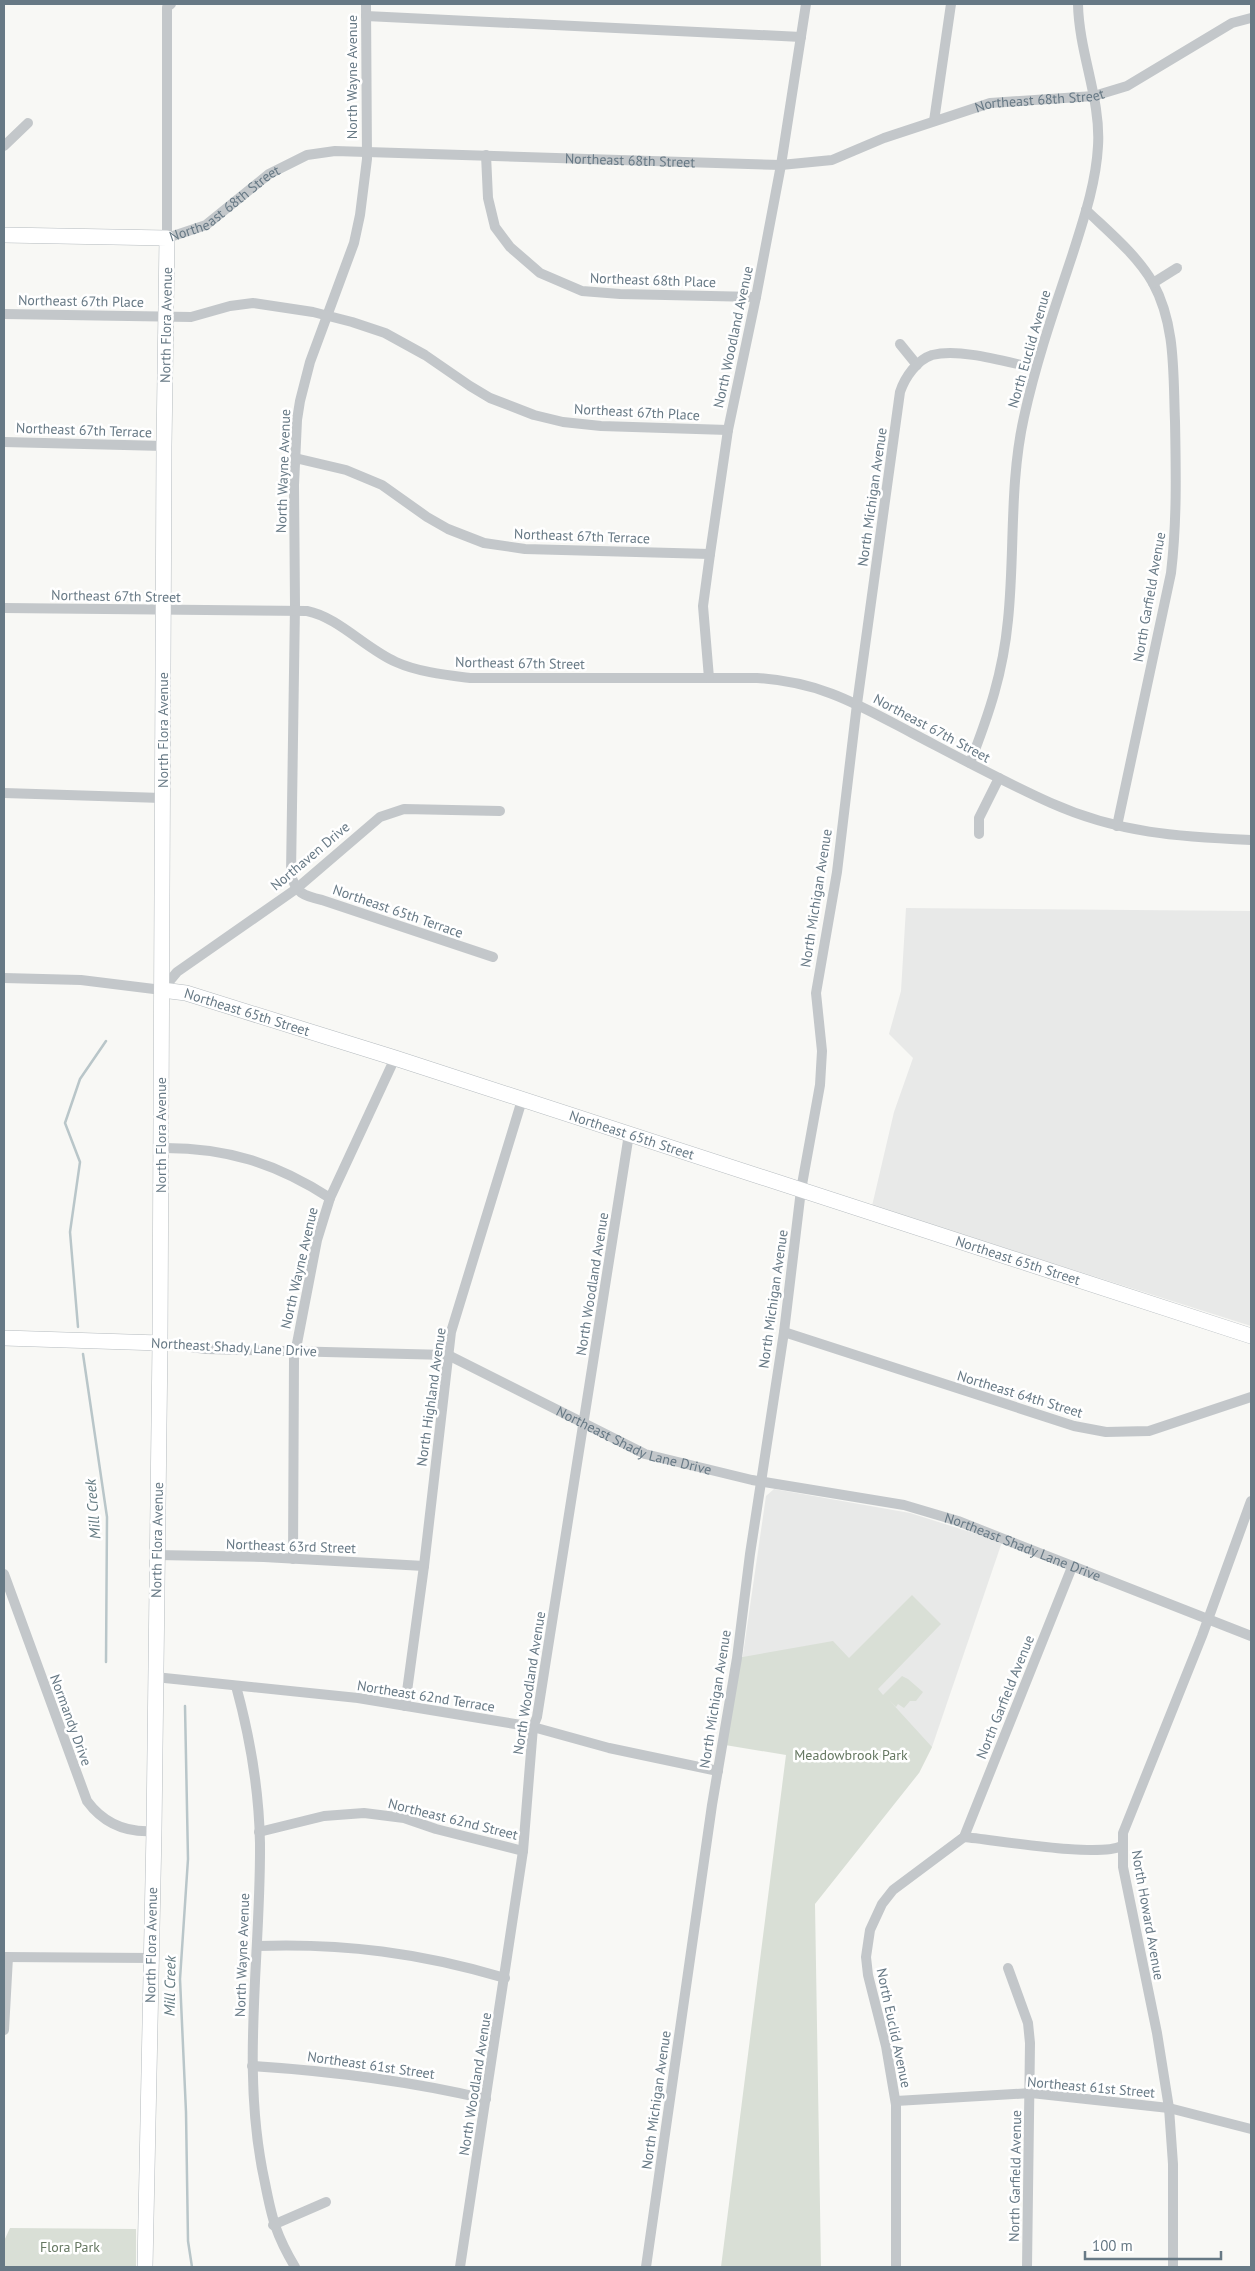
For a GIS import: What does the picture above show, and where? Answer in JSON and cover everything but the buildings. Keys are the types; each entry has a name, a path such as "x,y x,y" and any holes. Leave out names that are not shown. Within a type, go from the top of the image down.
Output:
{"street":[{"path":"158,4 170,4"},
{"name":"North Flora Avenue","path":"145,2267 154,1831 160,1343 167,8 170,4"},
{"name":"North Wayne Avenue","path":"296,889 291,874 295,458 300,402 310,362 354,243 364,188 366,151 366,4"},
{"name":"North Woodland Avenue","path":"709,678 703,606 710,554 728,430 781,165 806,4"},
{"path":"934,121 951,4"},
{"name":"North Euclid Avenue","path":"970,763 990,712 1004,650 1008,619 1018,451 1035,368 1086,210 1099,146 1094,96 1081,43 1078,4"},
{"path":"366,16 801,37"},
{"name":"Northeast 68th Street","path":"4,235 167,238 206,225 269,174 307,155 366,151 781,165 832,160 884,138 990,103 1094,96 1127,86 1232,23 1251,18"},
{"path":"4,146 28,123"},
{"name":"Northeast 68th Place","path":"486,155 488,198 495,227 510,248 540,274 582,291 620,294 756,297"},
{"name":"North Garfield Avenue","path":"1086,210 1129,252 1153,283 1163,307 1173,356 1177,492 1175,540 1170,573 1117,826"},
{"path":"1153,283 1177,268"},
{"name":"Northeast 67th Place","path":"4,314 191,317 230,306 253,303 328,316 384,334 425,355 490,398 534,415 563,422 601,426 728,430"},
{"path":"900,344 917,365 932,356 960,354 1035,368"},
{"name":"North Michigan Avenue","path":"646,2267 718,1771 734,1676 760,1481 784,1332 801,1190 822,1068 816,993 837,872 857,704 900,392 908,374 917,365"},
{"name":"Northeast 67th Terrace","path":"4,442 164,446"},
{"name":"Northeast 67th Terrace","path":"295,458 346,470 382,485 448,529 484,543 532,550 710,554"},
{"name":"Northeast 67th Street","path":"4,608 307,611 325,616 395,662 442,674 490,678 757,678 790,681 839,695 1052,804 1117,826 1179,837 1251,840"},
{"name":"Northeast 67th Street","path":"979,834 979,818 999,778"},
{"path":"4,793 162,798"},
{"name":"Northaven Drive","path":"162,990 177,972 296,889 370,824 386,814 404,809 500,811"},
{"name":"Northeast 65th Terrace","path":"296,889 303,895 493,957"},
{"name":"Northeast 65th Street","path":"4,978 81,980 186,993 394,1058 1251,1336"},
{"name":"North Wayne Avenue","path":"293,1559 295,1352 317,1240 330,1198 394,1058"},
{"name":"North Highland Avenue","path":"405,1706 452,1332 522,1100"},
{"name":"North Woodland Avenue","path":"460,2267 523,1851 533,1727 537,1717 584,1424 628,1134"},
{"path":"160,1148 195,1148 246,1158 294,1177 330,1198"},
{"name":"Northeast 64th Street","path":"784,1332 1074,1426 1106,1432 1148,1431 1251,1397"},
{"name":"Northeast Shady Lane Drive","path":"4,1338 160,1343 206,1349 448,1355 645,1454 693,1467 760,1481 904,1505 958,1521 1251,1636"},
{"name":"North Howard Avenue","path":"1173,2267 1173,2164 1169,2108 1160,2052 1123,1867 1123,1833 1208,1620 1251,1501"},
{"name":"Northeast 63rd Street","path":"156,1555 293,1559 424,1566"},
{"name":"North Garfield Avenue","path":"964,1837 1072,1567"},
{"name":"Normandy Drive","path":"4,1574 87,1801 99,1814 113,1824 129,1830 154,1831"},
{"name":"Northeast 62nd Terrace","path":"155,1678 358,1698 533,1727 608,1748 718,1771"},
{"name":"North Wayne Avenue","path":"236,1686 248,1732 259,1832 252,2066 257,2140 273,2225 282,2246 295,2267"},
{"name":"Northeast 62nd Street","path":"259,1832 324,1816 364,1813 404,1818 436,1829 523,1851"},
{"path":"964,1837 1082,1850 1113,1850 1122,1846"},
{"name":"North Euclid Avenue","path":"896,2267 896,2101 886,2046 868,1975 866,1957 870,1930 882,1904 893,1890 964,1837"},
{"path":"257,1946 323,1945 384,1950 460,1965 505,1978"},
{"path":"4,2030 6,1957 151,1958"},
{"name":"North Garfield Avenue","path":"1008,1968 1028,2023 1031,2093 1027,2267"},
{"name":"Northeast 61st Street","path":"252,2066 302,2069 384,2078 486,2098"},
{"name":"Northeast 61st Street","path":"896,2101 1031,2093 1169,2108 1251,2129"},
{"path":"273,2225 326,2202"}],"shaded area":[{"path":"906,908 1251,911 1251,1326 872,1206 894,1112 913,1058 889,1034 901,991"},
{"path":"774,1489 910,1513 1002,1542 932,1747 919,1773 730,1744 766,1496"}],"green space":[{"name":"Meadowbrook Park","path":"912,1595 941,1624 878,1689 883,1695 902,1676 923,1692 916,1701 910,1701 904,1708 898,1704 896,1707 889,1700 932,1747 919,1773 815,1904 821,2267 721,2267 786,1755 719,1744 737,1658 833,1641 849,1658"},
{"name":"Flora Park","path":"10,2228 136,2229 136,2267 4,2267 4,2241"}],"waterway":[{"name":"Mill Creek","path":"78,1327 70,1232 80,1162 65,1123 80,1079 106,1041"},
{"name":"Mill Creek","path":"83,1354 107,1517 106,1662"},
{"name":"Mill Creek","path":"185,1706 188,1859 180,1979 186,2112 188,2241 192,2267"}]}
